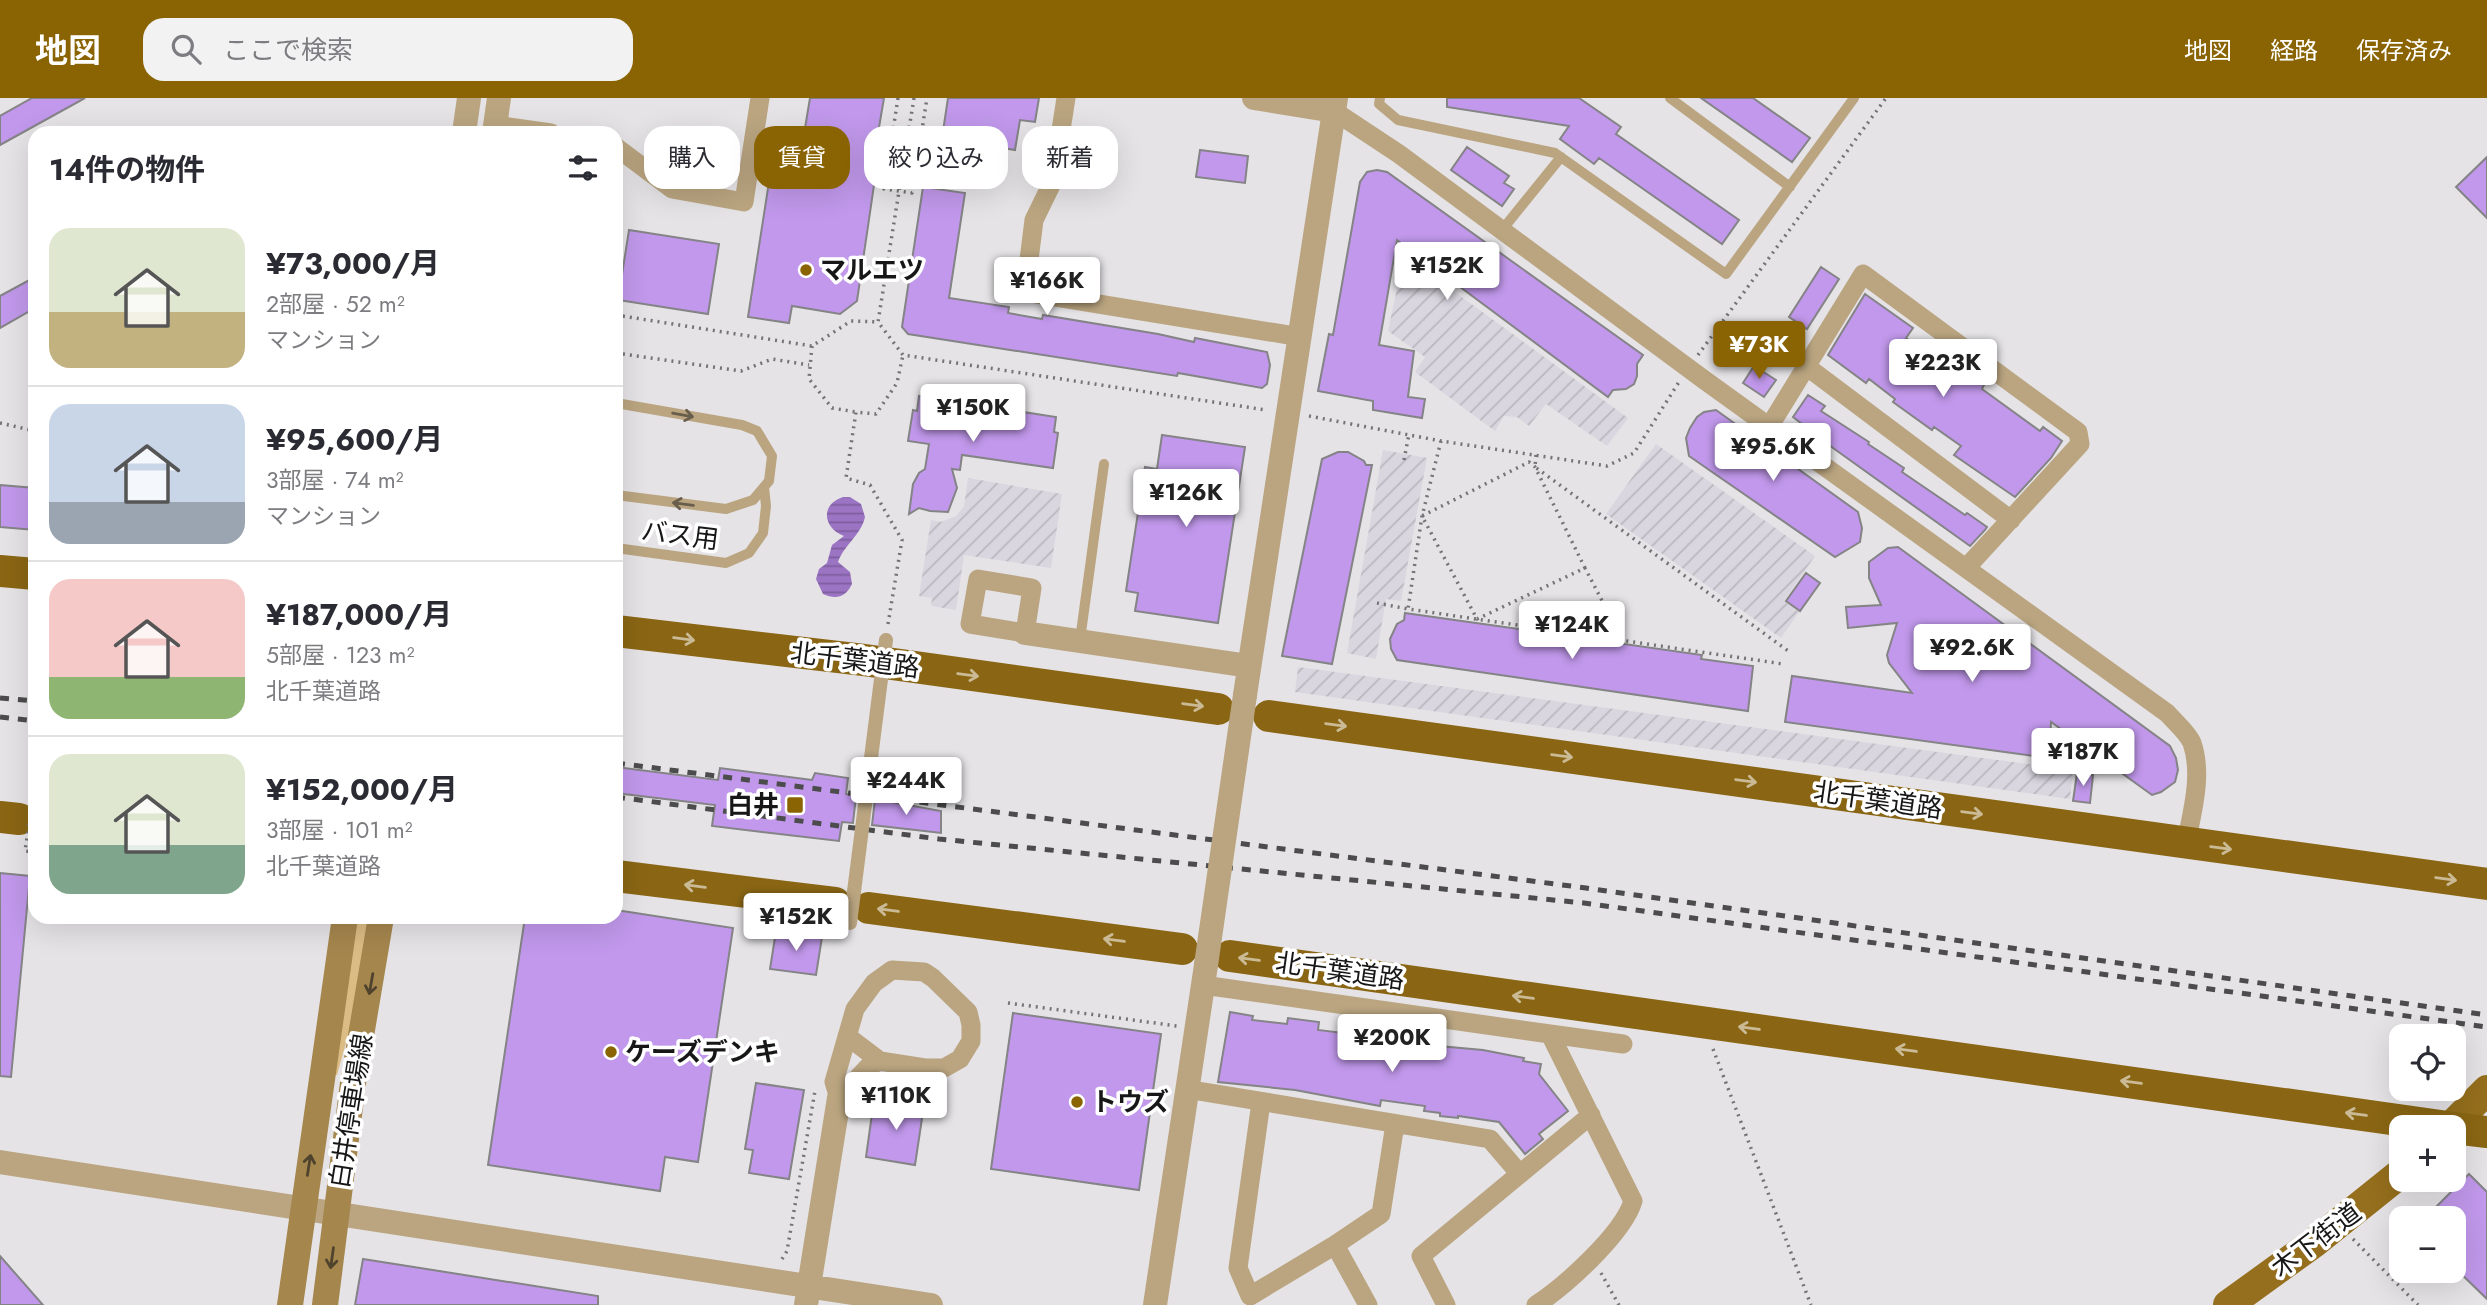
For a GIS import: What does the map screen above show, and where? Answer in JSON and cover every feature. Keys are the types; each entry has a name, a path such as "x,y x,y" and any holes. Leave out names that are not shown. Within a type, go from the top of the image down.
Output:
{"highway":[{"path":"0,571 28,574"},
{"name":"北千葉道路","path":"623,632 1231,702"},
{"name":"北千葉道路","path":"1269,716 2487,884"},
{"name":"北千葉道路","path":"623,877 1205,964 2389,1119"},
{"name":"北千葉道路","path":"2466,1129 2487,1132"}],"main road":[{"name":"白井停車場線","path":"289,1305 344,924"},
{"name":"白井停車場線","path":"325,1305 353,1083 381,924"},
{"path":"2462,1115 2482,1095"},
{"name":"木下街道","path":"2228,1305 2339,1224 2389,1183"}],"street":[{"path":"465,126 469,98"},
{"path":"494,126 499,98"},
{"path":"623,152 672,189 744,202 760,98"},
{"path":"1066,98 1053,181 1034,220 1025,292 1301,337"},
{"path":"1254,98 1335,104 1769,427 2167,713 2191,741 2197,766 2186,844"},
{"path":"1155,1305 1205,964 1231,702 1249,666 1335,104"},
{"path":"1769,427 1863,274 2078,432 2080,444 1966,568"},
{"path":"1806,366 2011,520"},
{"path":"1025,633 1249,666"},
{"path":"851,911 886,640"},
{"path":"1205,964 1550,1034 1623,1044"},
{"path":"807,1296 839,1097 834,1082 847,1036 855,1009 874,983 892,970 924,972 968,1012 971,1025 971,1041 960,1059 944,1068 880,1061 847,1036"},
{"path":"1536,1305 1559,1290 1592,1257 1630,1212 1633,1201 1550,1034"},
{"path":"839,1097 869,1066 880,1061"},
{"path":"1186,1089 1490,1139 1519,1173"},
{"path":"1261,1102 1238,1268 1253,1300 1381,1214 1395,1124"},
{"path":"1446,1305 1421,1256 1591,1115"},
{"path":"0,1162 337,1213 807,1296 931,1305"},
{"path":"1335,1245 1368,1305"}],"lane":[{"path":"1380,98 1379,104 1398,120 1555,153 1726,274 1854,98"},
{"path":"1670,98 1790,187"},
{"path":"1502,230 1561,157"},
{"name":"バス用","path":"623,404 743,425 757,430 772,456 769,481 764,487 766,506 762,533 749,553 726,563 623,549"},
{"path":"1080,641 1104,464"},
{"path":"623,496 726,509 752,500 764,487"}],"path":[{"path":"898,98 884,189 912,193 927,98"},
{"path":"914,98 878,322 903,355 1272,411"},
{"path":"1697,357 1886,98"},
{"path":"623,316 812,345 851,321 878,322"},
{"path":"812,345 809,379 832,408 856,412 876,414 897,383 903,355"},
{"path":"623,354 740,371 772,359 809,365"},
{"path":"1307,416 1607,466 1634,453 1682,377"},
{"path":"856,412 846,478 870,485 901,540 886,640"},
{"path":"0,423 28,429"},
{"path":"1404,460 1409,435"},
{"path":"1408,609 1422,516 1441,440"},
{"path":"1536,455 1535,467 1622,639"},
{"path":"1422,516 1529,462 1791,653"},
{"path":"1422,516 1477,619"},
{"path":"1477,619 1585,568"},
{"path":"1377,603 1783,664"},
{"path":"28,830 25,851 28,851"},
{"path":"1008,1003 1179,1026"},
{"path":"1711,1041 1811,1305"},
{"path":"780,1260 788,1251 814,1091"},
{"path":"2339,1224 2418,1305"},
{"path":"1592,1257 1619,1305"}],"shaded area":[{"path":"1404,255 1628,418 1607,446 1546,404 1529,426 1517,417 1504,416 1495,431 1415,372 1425,357 1388,331"},
{"path":"1656,444 1815,556 1784,601 1799,612 1781,638 1606,514"},
{"path":"1383,450 1427,458 1401,601 1386,599 1376,659 1347,653"},
{"path":"968,478 1062,494 1051,568 964,555 956,610 931,606 932,598 919,596 931,520 941,522 956,516 964,506"},
{"path":"843,497 850,497 861,504 865,517 838,562 850,572 852,584 844,594 832,597 823,594 816,579 819,569 827,563 832,545 844,536 832,528 827,517 830,505"},
{"path":"1298,667 2073,770 2070,799 1295,692"},
{"path":"356,924 372,924 366,971 335,1075"}],"building":[{"path":"32,98 85,98 34,126 28,126 28,130 0,145 0,116"},
{"path":"810,98 884,98 879,126 864,126 864,189 873,189 857,301 840,314 792,306 789,323 748,317 768,189 850,189 850,126 805,126"},
{"path":"948,98 1039,98 1035,122 1020,120 1015,150 1008,149 1008,126 944,126"},
{"path":"1447,98 1579,98 1621,127 1616,134 1739,220 1722,244 1599,158 1594,164 1560,139 1569,126 1447,107"},
{"path":"1701,98 1753,98 1810,138 1792,162"},
{"path":"1467,147 1509,176 1504,183 1514,189 1502,206 1451,170"},
{"path":"1200,150 1248,156 1245,183 1196,177"},
{"path":"2487,157 2487,218 2456,187"},
{"path":"1367,172 1387,172 1643,355 1637,364 1634,384 1626,389 1613,390 1608,397 1397,240 1379,345 1414,351 1408,397 1425,399 1422,418 1373,410 1373,401 1318,391 1329,334 1333,335 1360,182"},
{"path":"923,189 937,189 965,193 949,298 1009,307 1008,313 1042,319 1043,315 1267,352 1270,365 1267,384 1262,388 1178,373 1177,376 908,334 902,327"},
{"path":"629,230 719,244 708,314 623,301 623,268"},
{"path":"1821,267 1839,279 1807,329 1789,317"},
{"path":"28,281 28,312 0,328 0,296"},
{"path":"1865,294 1913,328 1906,338 1948,369 1951,365 1984,385 1982,389 2040,431 2043,427 2062,441 2051,458 2015,497 1954,455 1961,446 1934,427 1932,430 1893,402 1895,399 1869,379 1866,383 1828,355"},
{"path":"1754,366 1776,380 1764,397 1743,383"},
{"path":"1808,395 1825,406 1821,411 1904,468 1902,472 1987,527 1985,530 1970,546 1833,448 1793,417"},
{"path":"919,396 1056,417 1054,432 1058,433 1053,468 962,455 960,470 952,469 957,488 948,512 919,508 909,514 913,484 919,473 925,469 929,444 908,441 913,410 917,411"},
{"path":"1716,410 1858,512 1862,528 1860,542 1835,557 1689,456 1686,438 1690,428 1704,412"},
{"path":"1162,435 1245,447 1218,623 1135,611 1138,593 1126,591 1145,467 1157,469"},
{"path":"1338,452 1348,452 1366,465 1372,465 1332,664 1282,656 1322,459"},
{"path":"0,485 28,487 28,529 0,527"},
{"path":"1898,547 2170,746 2178,770 2175,782 2152,795 2051,722 2049,758 1785,722 1792,676 1912,693 1889,663 1887,655 1897,623 1848,628 1846,607 1881,605 1869,578 1869,562 1888,548"},
{"path":"1806,573 1820,583 1800,611 1786,601"},
{"path":"1405,613 1702,655 1701,659 1753,666 1748,711 1397,660 1391,649 1390,639 1397,624 1404,620"},
{"name":"白井","path":"623,768 718,780 720,768 812,780 815,773 848,778 846,794 856,796 853,823 842,822 839,841 712,826 715,805 623,794"},
{"path":"2077,773 2093,775 2090,803 2073,801"},
{"path":"875,799 941,811 941,833 872,825"},
{"path":"0,873 28,876 28,897 11,1077 0,1076"},
{"path":"623,911 733,928 698,1162 665,1157 660,1191 488,1165 524,924 623,924"},
{"path":"776,931 822,937 816,975 770,969"},
{"path":"1230,1012 1253,1016 1252,1020 1287,1024 1288,1018 1319,1022 1318,1030 1418,1040 1439,1043 1439,1046 1483,1050 1524,1058 1523,1061 1541,1064 1539,1074 1568,1111 1539,1134 1543,1139 1525,1154 1499,1122 1440,1116 1440,1113 1424,1111 1425,1106 1381,1100 1380,1106 1295,1090 1218,1082"},
{"path":"1013,1013 1161,1034 1139,1190 991,1169"},
{"path":"756,1083 804,1090 789,1179 749,1173 753,1150 745,1149"},
{"path":"888,1100 924,1105 915,1165 866,1157 872,1114"},
{"path":"2469,1174 2487,1192 2487,1299 2466,1279 2466,1206 2437,1206 2451,1192 2466,1192 2466,1177"},
{"path":"0,1256 43,1305 0,1305"},
{"path":"363,1259 598,1296 598,1305 355,1305"}],"railway":[{"path":"0,698 28,700"},
{"path":"0,717 28,720"},
{"path":"623,764 1586,888 2487,1015"},
{"path":"623,798 939,839 1584,903 2487,1027"}],"place":[{"name":"マルエツ","path":"806,270"},
{"name":"白井","path":"795,805"},
{"name":"ケーズデンキ","path":"611,1052"},
{"name":"トウズ","path":"1077,1102"}]}
